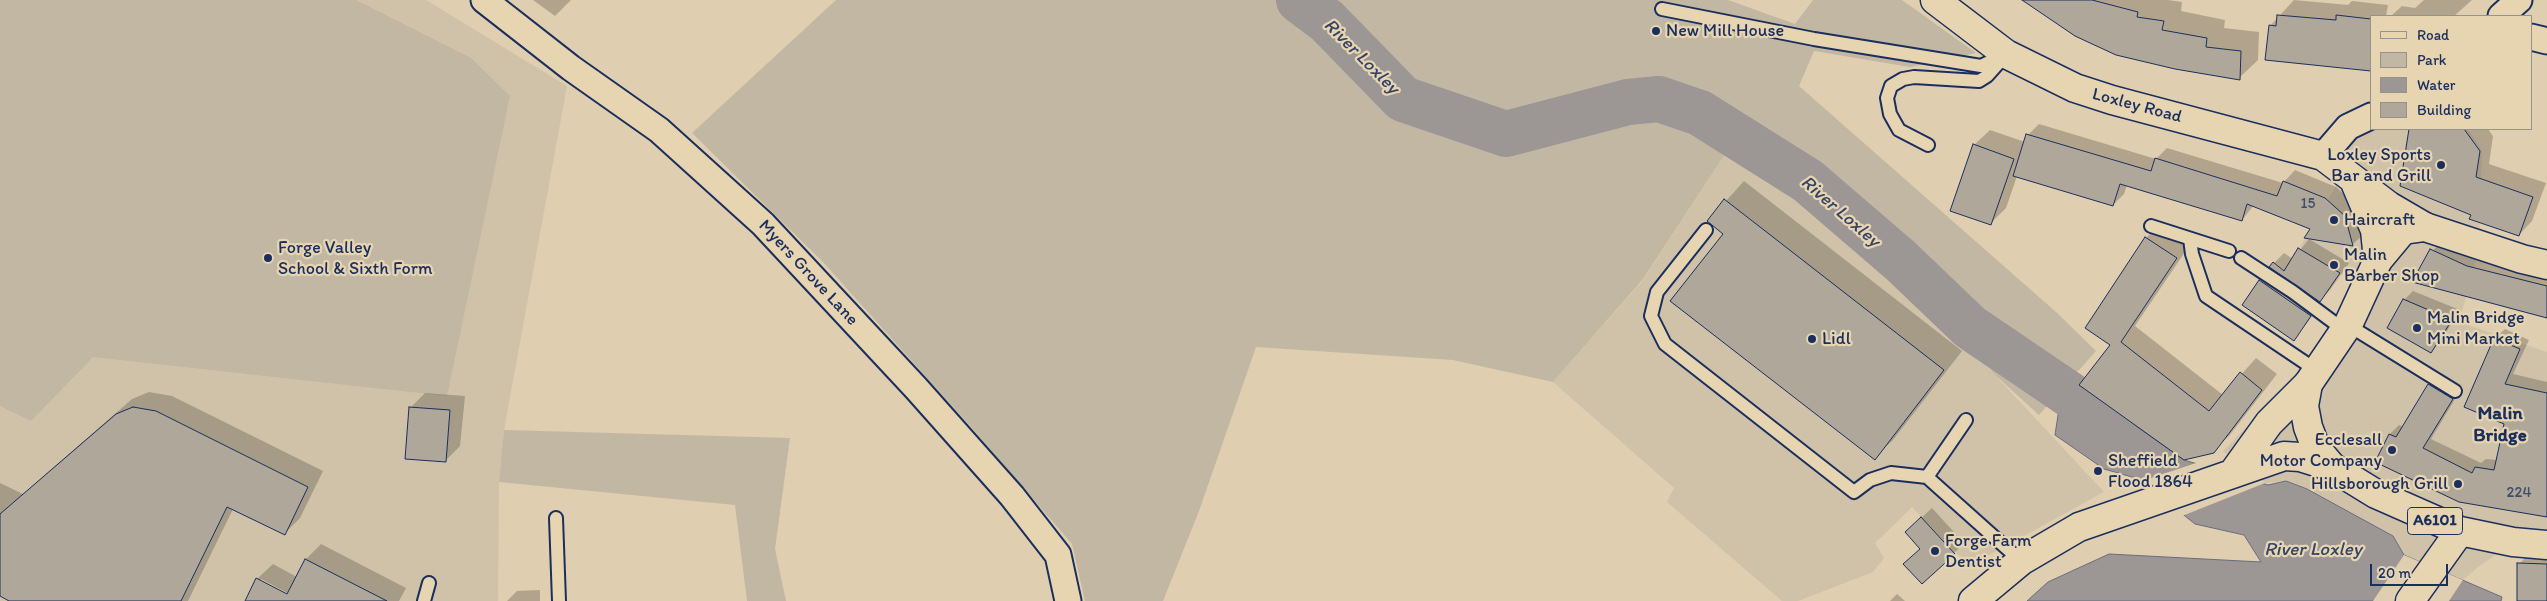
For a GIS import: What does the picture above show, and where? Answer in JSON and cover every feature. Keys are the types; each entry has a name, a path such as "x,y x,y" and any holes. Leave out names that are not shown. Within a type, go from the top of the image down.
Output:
{"main road":[{"name":"Loxley Road","path":"1935,0 2006,54 2075,88 2112,100 2323,156 2389,206 2425,227 2522,259 2547,265"},
{"path":"2354,179 2375,230 2378,260"},
{"name":"A6101","path":"2425,227 2403,230 2378,260 2346,328 2312,377 2304,406 2308,427 2316,448 2332,468 2376,494 2460,532 2547,546"},
{"path":"2233,473 2269,423 2312,377"},
{"path":"1973,601 2021,561 2079,527 2284,456 2300,456 2332,468"},
{"name":"A6101","path":"2410,601 2460,532"}],"street":[{"name":"Myers Grove Lane","path":"484,0 571,68 659,130 763,224 916,388 1012,496 1058,555 1068,601"},
{"path":"2502,15 2519,0"},
{"path":"2532,37 2547,41"},
{"path":"2323,156 2348,127 2370,116"}],"lane":[{"path":"1662,9 1814,39 1981,66 2006,54"},
{"path":"1928,145 1898,130 1890,114 1887,98 1891,86 1902,79 1914,77 1979,81 1998,66 2006,54"},
{"path":"2150,226 2229,251"},
{"path":"1706,230 1657,292 1652,316 1665,344 1854,492 1870,480 1891,473 1927,476 2021,561"},
{"path":"2190,239 2192,254 2206,296 2312,377"},
{"path":"2241,258 2346,328 2455,391"},
{"path":"1927,476 1966,420"},
{"path":"556,518 559,558 559,601"},
{"path":"424,601 429,583"}],"shaded area":[{"name":"Forge Valley School & Sixth Form","path":"0,0 426,0 567,86 504,430 499,482 498,601 0,601"},
{"path":"2370,130 2469,130 2482,151 2479,250 2459,322 2547,352 2547,545 2513,542 2463,580 2404,555 2393,536 2307,489 2286,481 2265,483 2223,451 2344,330 2364,288 2299,249 2344,172 2324,154"},
{"path":"1729,148 1960,328 1994,374 2104,492 1969,566 1912,507 1875,543 1884,558 1873,572 1798,601 1782,601 1667,502 1674,488 1553,382 1643,280"}],"green space":[{"path":"0,0 356,0 471,58 510,96 447,396 93,357 31,421 0,406"},
{"path":"836,0 1728,0 1795,24 1813,0 1902,0 1976,53 1910,67 1814,51 1799,86 2056,312 2096,351 2039,415 1994,374 1960,328 1729,148 1643,279 1553,382 1453,360 1256,347 1199,511 1163,601 1085,601 1072,544 972,428 823,262 692,133"},
{"path":"504,430 790,438 775,549 786,601 747,601 735,505 499,482"}],"water":[{"name":"River Loxley","path":"2062,389 2088,392 2184,460 2268,485 2286,481 2307,489 2393,536 2404,555 2502,597 2501,601 2027,601 2048,582 2109,554 2261,562 2244,535 2195,524 2139,479 2104,469 2055,435"}],"pier":[{"path":"2199,462 2259,479 2265,483 2182,516 2139,482"},
{"path":"2404,555 2463,580 2449,601 2373,601"}],"building":[{"path":"2022,0 2092,0 2138,12 2137,17 2164,21 2162,30 2207,38 2206,47 2241,51 2240,80 2175,69 2116,55 2075,36"},
{"path":"2277,15 2336,20 2336,15 2370,19 2370,71 2265,60 2269,25 2276,26"},
{"name":"Loxley Sports Bar and Grill","path":"2409,130 2465,130 2480,151 2476,177 2533,197 2519,236 2469,219 2471,215 2400,186"},
{"path":"2026,134 2151,171 2155,158 2277,196 2283,181 2325,198 2345,216 2353,246 2304,238 2310,229 2247,204 2242,221 2120,184 2113,206 2013,176"},
{"path":"1973,144 2014,159 1991,225 1950,211"},
{"name":"Lidl","path":"1724,199 1944,370 1875,460 1670,301 1723,234 1707,221"},
{"path":"2145,237 2177,258 2121,342 2209,411 2240,372 2262,390 2214,453 2184,460 2079,385 2110,345 2085,328"},
{"path":"2298,248 2340,273 2320,302 2269,267 2273,262 2284,271"},
{"path":"2430,249 2467,266 2547,286 2547,318 2412,282"},
{"path":"2259,280 2311,316 2294,341 2242,305"},
{"path":"2403,299 2452,320 2431,353 2387,328"},
{"path":"2494,338 2520,349 2505,384 2547,393 2547,517 2459,502 2375,462 2389,434 2396,437 2428,384 2453,399 2423,448 2472,473 2475,467 2494,470 2504,424 2464,407"},
{"path":"133,407 156,411 308,487 285,535 227,507 181,601 9,601 0,596 0,514 116,414"},
{"path":"409,407 450,410 446,462 405,459"},
{"name":"Forge Farm Dentist","path":"1921,517 1955,554 1922,584 1903,564 1920,549 1905,532"},
{"path":"305,559 387,601 245,601 256,578 287,594"},
{"path":"2517,563 2547,564 2547,601 2517,601"}],"waterway":[{"name":"River Loxley","path":"1299,0 1327,21 1403,99 1506,134 1628,102 1659,99 1700,113 1808,181 1901,261 1970,327 2113,424"}],"place":[{"name":"New Mill House","path":"1656,31"},
{"name":"Loxley Sports Bar and Grill","path":"2441,165"},
{"name":"Haircraft","path":"2334,220"},
{"name":"Forge Valley School & Sixth Form","path":"268,258"},
{"name":"Malin Barber Shop","path":"2334,265"},
{"name":"Malin Bridge Mini Market","path":"2417,328"},
{"name":"Lidl","path":"1812,339"},
{"name":"Ecclesall Motor Company","path":"2392,450"},
{"name":"Sheffield Flood 1864","path":"2098,471"},
{"name":"Hillsborough Grill","path":"2458,484"},
{"name":"Forge Farm Dentist","path":"1935,551"}],"district":[{"name":"Malin Bridge","path":"2500,425"}]}
